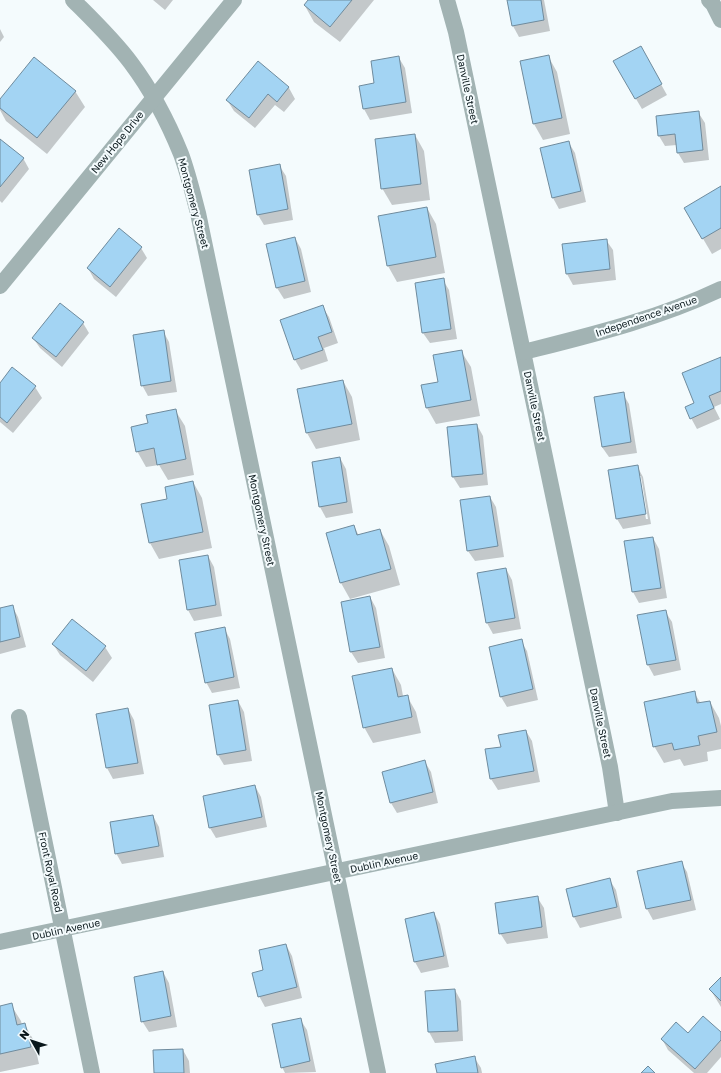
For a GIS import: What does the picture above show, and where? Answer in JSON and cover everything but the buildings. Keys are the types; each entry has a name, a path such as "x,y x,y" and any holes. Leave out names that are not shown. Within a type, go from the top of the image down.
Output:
{"street":[{"name":"Montgomery Street","path":"73,0 97,23 131,62 154,97 166,119 182,156 198,213 378,1073"},
{"name":"New Hope Drive","path":"0,286 234,0"},
{"name":"Danville Street","path":"446,0 456,32 524,352 610,767 617,813"},
{"path":"709,0 713,4 721,20"},
{"name":"Independence Avenue","path":"524,352 611,330 721,289"},
{"name":"Front Royal Road","path":"19,718 92,1073"},
{"name":"Dublin Avenue","path":"0,942 672,802 721,798"}]}
